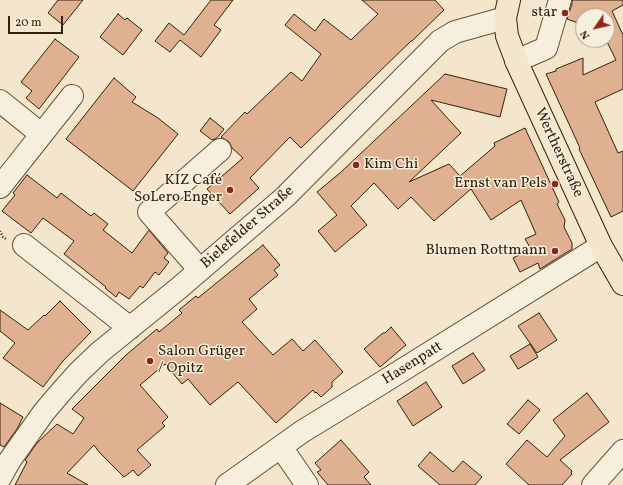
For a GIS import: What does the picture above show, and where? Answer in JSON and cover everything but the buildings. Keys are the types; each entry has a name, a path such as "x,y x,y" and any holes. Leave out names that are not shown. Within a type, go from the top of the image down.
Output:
{"main road":[{"name":"Wertherstraße","path":"507,9 507,36 516,61 601,246 623,284"}],"street":[{"path":"516,61 546,48 560,0"},
{"name":"Bielefelder Straße","path":"3,464 65,386 84,367 285,197 440,42 455,32 507,9"},
{"path":"0,186 72,96"},
{"path":"0,101 41,134"},
{"path":"200,270 149,212 220,150"},
{"path":"24,245 130,328"},
{"name":"Hasenpatt","path":"227,485 303,431 601,246"},
{"path":"280,447 307,485"},
{"path":"593,485 623,451"}],"place":[{"name":"star","path":"565,13"},
{"name":"Kim Chi","path":"356,165"},
{"name":"Ernst van Pels","path":"555,184"},
{"name":"KIZ Café SoLero Enger","path":"230,190"},
{"name":"Blumen Rottmann","path":"555,251"},
{"name":"Salon Grüger / Opitz","path":"150,361"}]}
